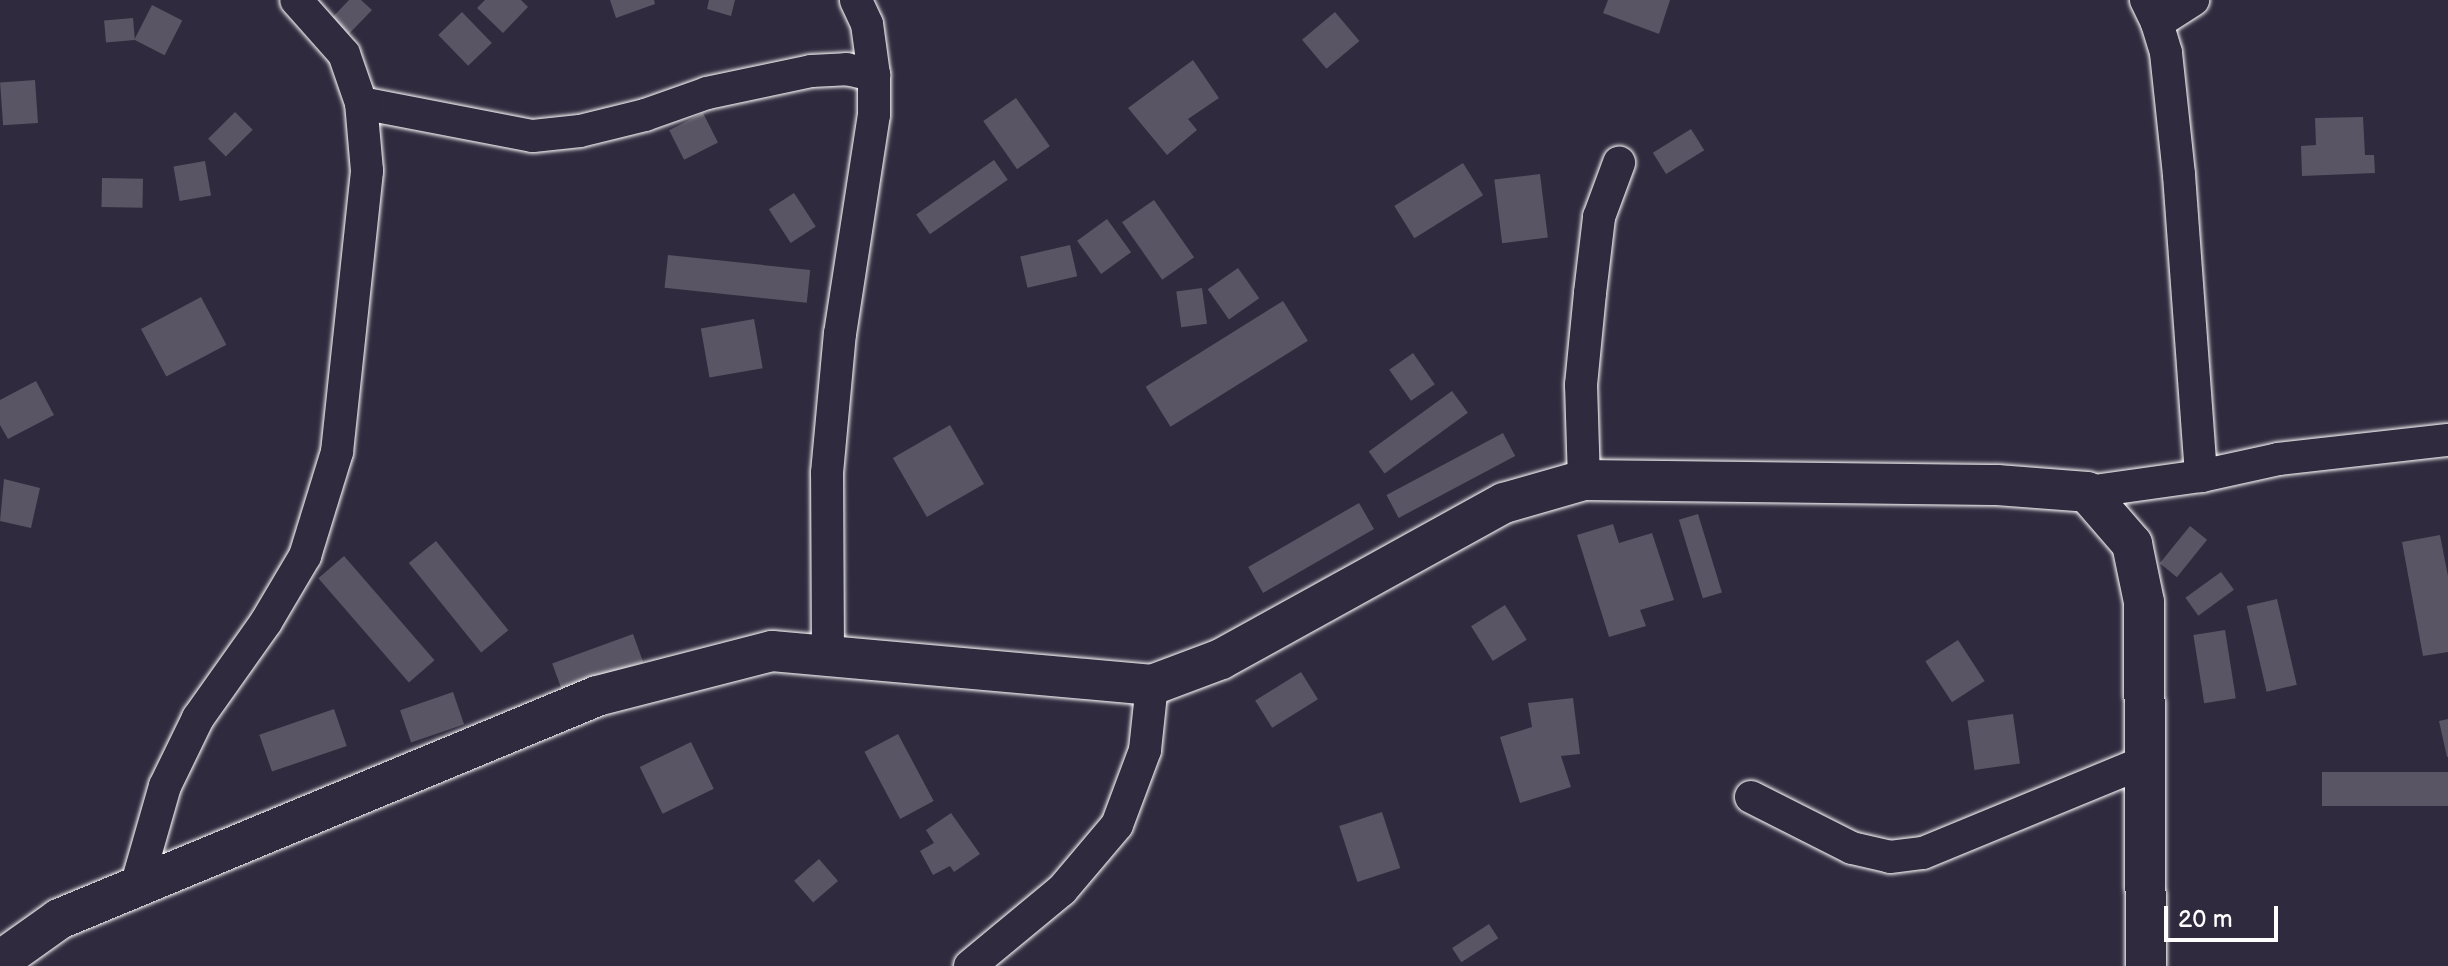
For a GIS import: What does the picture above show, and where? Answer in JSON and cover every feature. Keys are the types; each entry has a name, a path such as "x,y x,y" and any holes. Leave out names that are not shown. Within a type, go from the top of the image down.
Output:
{"street":[{"path":"136,887 165,786 198,718 266,622 305,556 337,452 367,171 361,103 344,54 296,0"},
{"path":"828,654 827,473 840,334 874,115 874,75 867,24 856,0"},
{"path":"2193,0 2152,11 2166,53 2179,175 2201,476"},
{"path":"361,103 533,136 580,131 645,115 707,93 811,71 846,69 874,75"},
{"path":"1584,480 1581,385 1590,293 1599,217 1619,163"},
{"path":"0,961 59,919 597,696 772,651 1152,685 1221,659 1504,503 1584,480 1997,485 2087,492 2201,476 2278,459 2448,440"},
{"path":"2087,492 2132,544 2144,602 2146,966"},
{"path":"970,966 1062,890 1117,825 1145,750 1152,685"},
{"path":"1751,797 1852,848 1890,857 1923,853 2144,762"}],"building":[{"path":"349,0 361,0 372,10 346,37 329,21"},
{"path":"485,0 521,0 528,7 503,33 477,8"},
{"path":"610,0 654,0 655,4 616,18"},
{"path":"709,0 735,0 731,16 707,9"},
{"path":"1608,0 1670,0 1659,34 1603,13"},
{"path":"152,5 182,20 165,55 134,40"},
{"path":"462,12 492,43 468,66 438,35"},
{"path":"1335,12 1359,41 1326,69 1302,40"},
{"path":"133,18 135,40 106,42 104,21"},
{"path":"1193,60 1219,98 1188,119 1197,130 1167,155 1128,108"},
{"path":"35,80 38,123 3,125 0,82"},
{"path":"1016,98 1050,146 1017,169 983,121"},
{"path":"235,112 253,130 226,157 208,139"},
{"path":"703,113 718,142 684,160 669,130"},
{"path":"2363,117 2365,155 2374,155 2375,173 2302,176 2301,146 2316,145 2315,118"},
{"path":"1691,129 1704,150 1666,174 1653,153"},
{"path":"994,160 1008,180 930,234 916,214"},
{"path":"205,161 211,195 180,201 173,167"},
{"path":"1463,163 1483,195 1414,238 1394,206"},
{"path":"1540,174 1548,238 1502,243 1494,180"},
{"path":"102,178 143,179 142,208 101,207"},
{"path":"794,193 816,227 791,243 769,209"},
{"path":"1154,200 1194,257 1162,280 1122,222"},
{"path":"1107,219 1131,252 1101,274 1077,241"},
{"path":"1070,245 1077,276 1028,288 1020,256"},
{"path":"668,255 810,270 807,303 665,288"},
{"path":"1238,268 1259,298 1229,320 1208,289"},
{"path":"1202,288 1207,324 1181,327 1176,292"},
{"path":"201,297 226,345 166,377 141,329"},
{"path":"1283,301 1308,341 1171,427 1146,387"},
{"path":"754,319 763,368 710,378 701,328"},
{"path":"1413,353 1435,384 1411,401 1389,370"},
{"path":"36,381 54,415 8,439 0,425 0,400"},
{"path":"1452,391 1468,413 1385,473 1369,452"},
{"path":"950,425 984,484 927,517 893,458"},
{"path":"1503,433 1515,456 1399,518 1386,495"},
{"path":"4,479 40,488 31,528 0,521"},
{"path":"1359,503 1374,529 1263,593 1248,567"},
{"path":"1698,514 1722,592 1703,598 1679,520"},
{"path":"1613,524 1619,543 1652,533 1674,600 1640,610 1646,626 1609,637 1577,535"},
{"path":"2190,526 2207,540 2177,577 2160,563"},
{"path":"2440,535 2448,576 2448,652 2423,656 2402,542"},
{"path":"436,541 508,630 481,652 409,563"},
{"path":"344,556 435,660 409,682 318,578"},
{"path":"2221,572 2234,590 2198,616 2185,598"},
{"path":"2277,599 2297,685 2267,692 2247,606"},
{"path":"1505,605 1527,640 1493,661 1471,626"},
{"path":"2225,630 2236,698 2204,703 2193,635"},
{"path":"633,634 643,662 562,692 552,663"},
{"path":"1958,640 1985,681 1952,702 1925,661"},
{"path":"1301,672 1318,699 1272,728 1255,701"},
{"path":"453,692 464,724 411,742 400,710"},
{"path":"1573,698 1580,754 1561,756 1571,787 1520,803 1500,737 1532,727 1528,703"},
{"path":"334,709 347,746 272,772 259,735"},
{"path":"2013,714 2020,764 1974,770 1967,720"},
{"path":"2448,719 2448,757 2447,757 2439,721"},
{"path":"898,734 934,801 900,819 864,752"},
{"path":"691,742 714,789 663,814 640,767"},
{"path":"2322,772 2448,772 2448,806 2322,806"},
{"path":"1382,812 1400,868 1357,882 1339,826"},
{"path":"951,813 980,854 954,872 950,866 933,875 920,851 934,843 926,830"},
{"path":"819,859 838,881 813,903 794,881"},
{"path":"1489,924 1498,938 1461,962 1452,948"}]}
